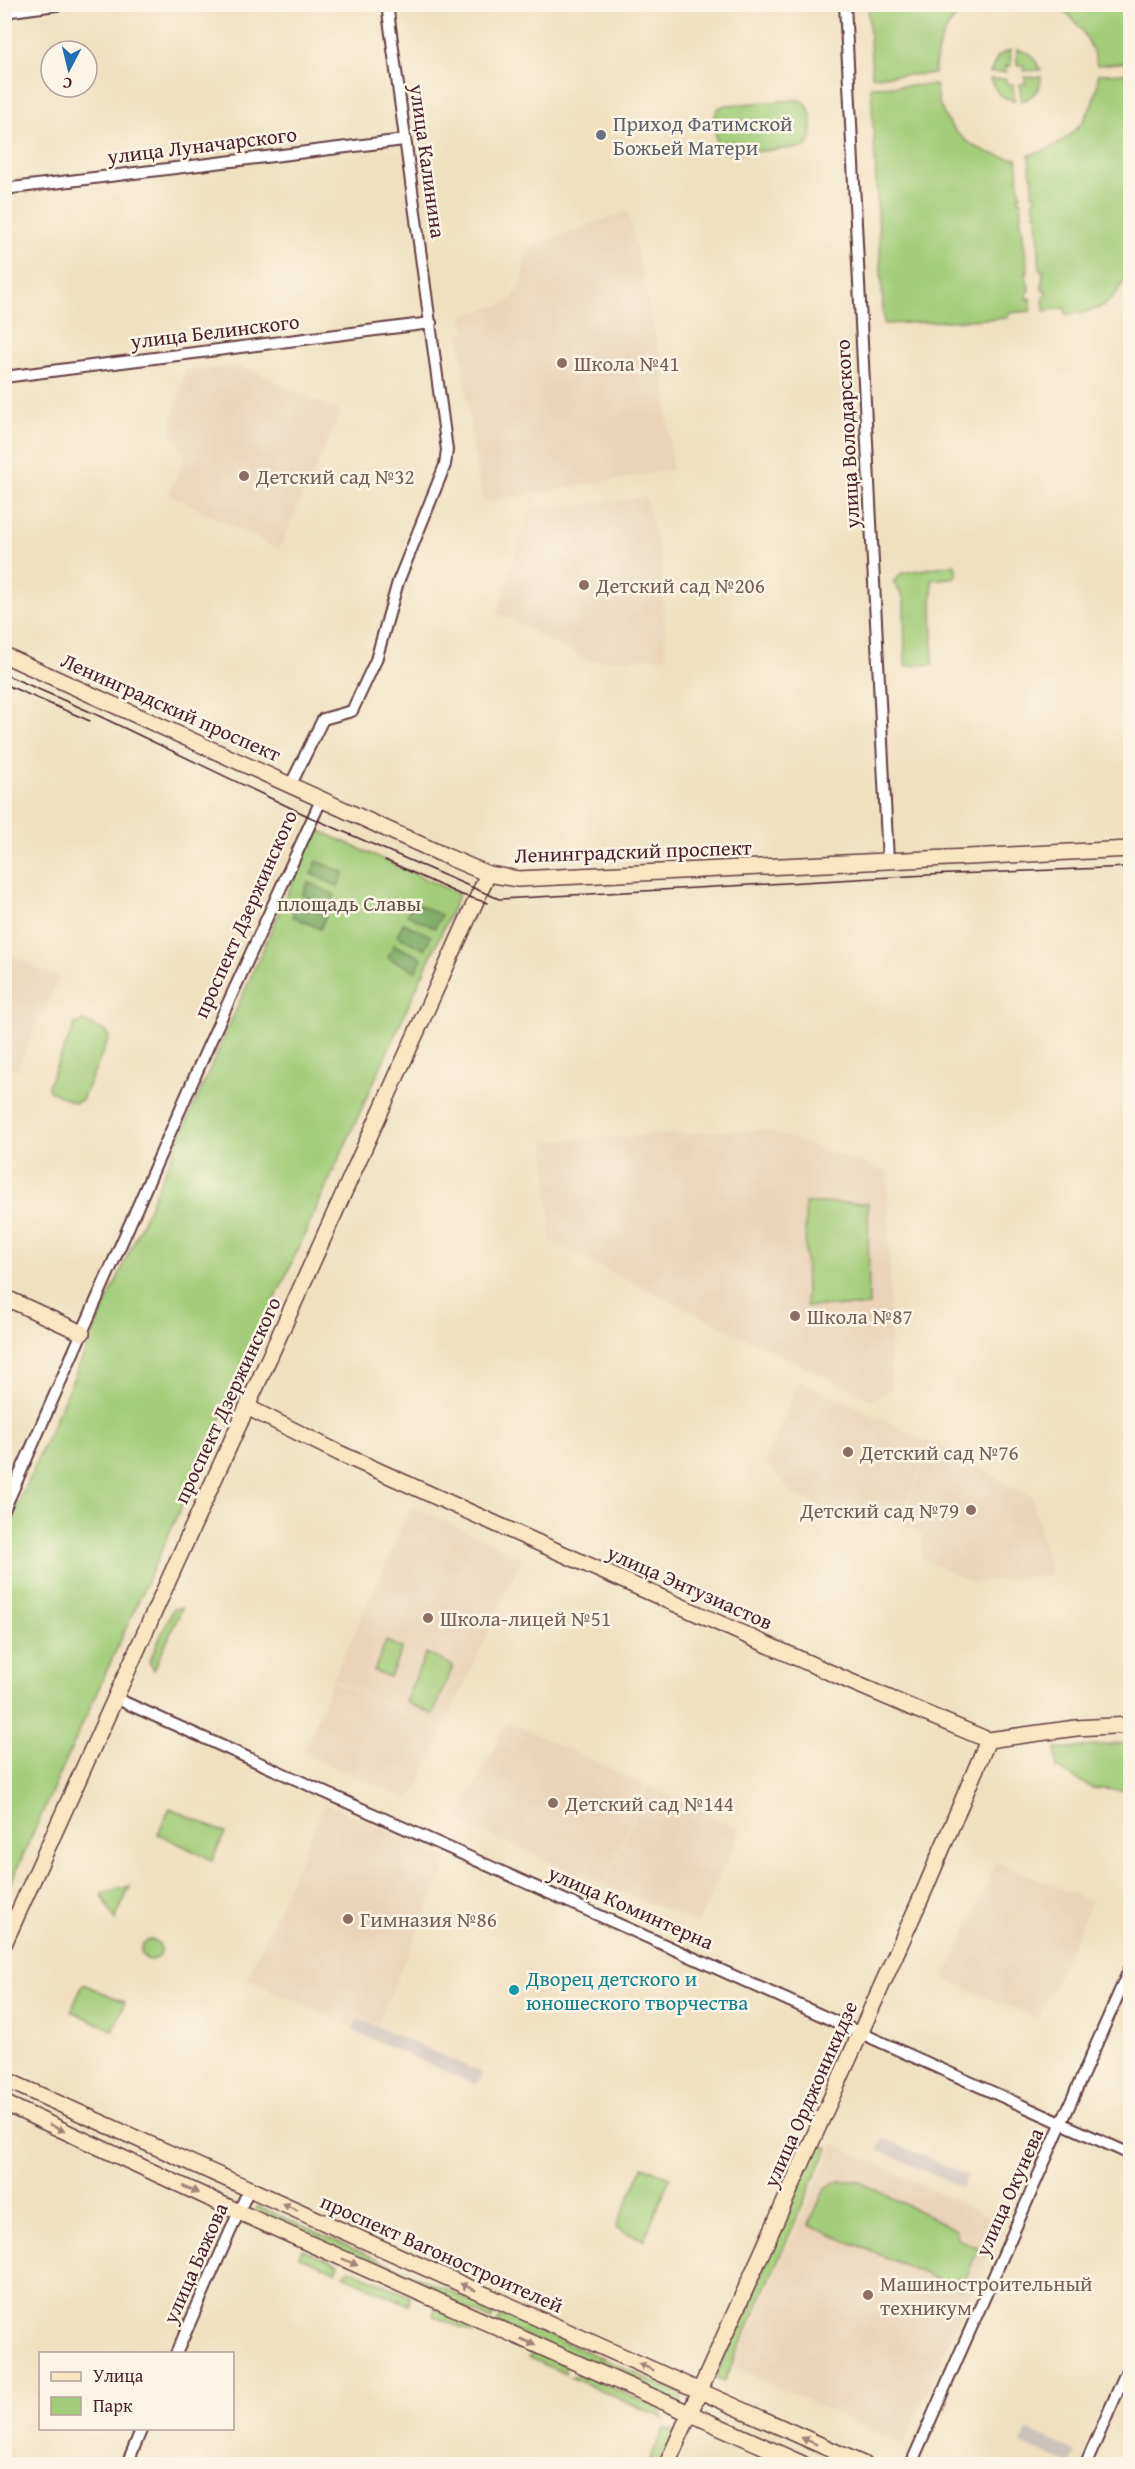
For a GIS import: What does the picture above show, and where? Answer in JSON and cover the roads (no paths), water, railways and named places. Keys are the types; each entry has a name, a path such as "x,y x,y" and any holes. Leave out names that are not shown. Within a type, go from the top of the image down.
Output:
{"street":[{"path":"4,12 64,4"},
{"name":"улица Калинина","path":"387,4 431,323"},
{"name":"улица Володарского","path":"845,4 888,861"},
{"name":"улица Луначарского","path":"4,189 404,140"},
{"name":"улица Белинского","path":"4,377 431,323"},
{"name":"проспект Дзержинского","path":"291,783 323,719 352,711 376,660 398,582 442,475 447,450 431,323"},
{"name":"Ленинградский проспект","path":"4,656 291,783 488,874 518,879 1131,849"},
{"name":"проспект Дзержинского","path":"4,1510 206,1051 322,798"},
{"name":"проспект Дзержинского","path":"4,1944 488,874"},
{"path":"4,1297 82,1333"},
{"name":"улица Энтузиастов","path":"246,1407 339,1453 505,1528 849,1681 988,1740"},
{"name":"улица Коминтерна","path":"115,1698 1131,2154"},
{"path":"988,1740 1077,1728 1131,1725"},
{"name":"улица Орджоникидзе","path":"667,2464 860,2034 988,1740"},
{"name":"улица Окунева","path":"911,2464 1131,1968"},
{"name":"проспект Вагоностроителей","path":"4,2079 863,2464"},
{"path":"4,2103 239,2212 803,2464"},
{"name":"улица Бажова","path":"177,2352 249,2189"},
{"path":"1086,2464 1131,2364"},
{"path":"127,2464 141,2430"}],"tram line":[{"path":"4,674 95,714 312,818 499,899 927,875 1130,867"},
{"path":"4,684 90,721"},
{"path":"385,860 459,894 488,903"}],"place":[{"name":"Приход Фатимской Божьей Матери","path":"601,135"},
{"name":"Школа №41","path":"562,363"},
{"name":"Детский сад №32","path":"244,476"},
{"name":"Детский сад №206","path":"584,585"},
{"name":"Школа №87","path":"795,1316"},
{"name":"Детский сад №76","path":"848,1452"},
{"name":"Детский сад №79","path":"971,1510"},
{"name":"Школа-лицей №51","path":"428,1618"},
{"name":"Детский сад №144","path":"553,1803"},
{"name":"Гимназия №86","path":"348,1919"},
{"name":"Дворец детского и юношеского творчества","path":"514,1990"},
{"name":"Машиностроительный техникум","path":"868,2295"}],"park label":[{"name":"площадь Славы","path":"349,903"}]}
